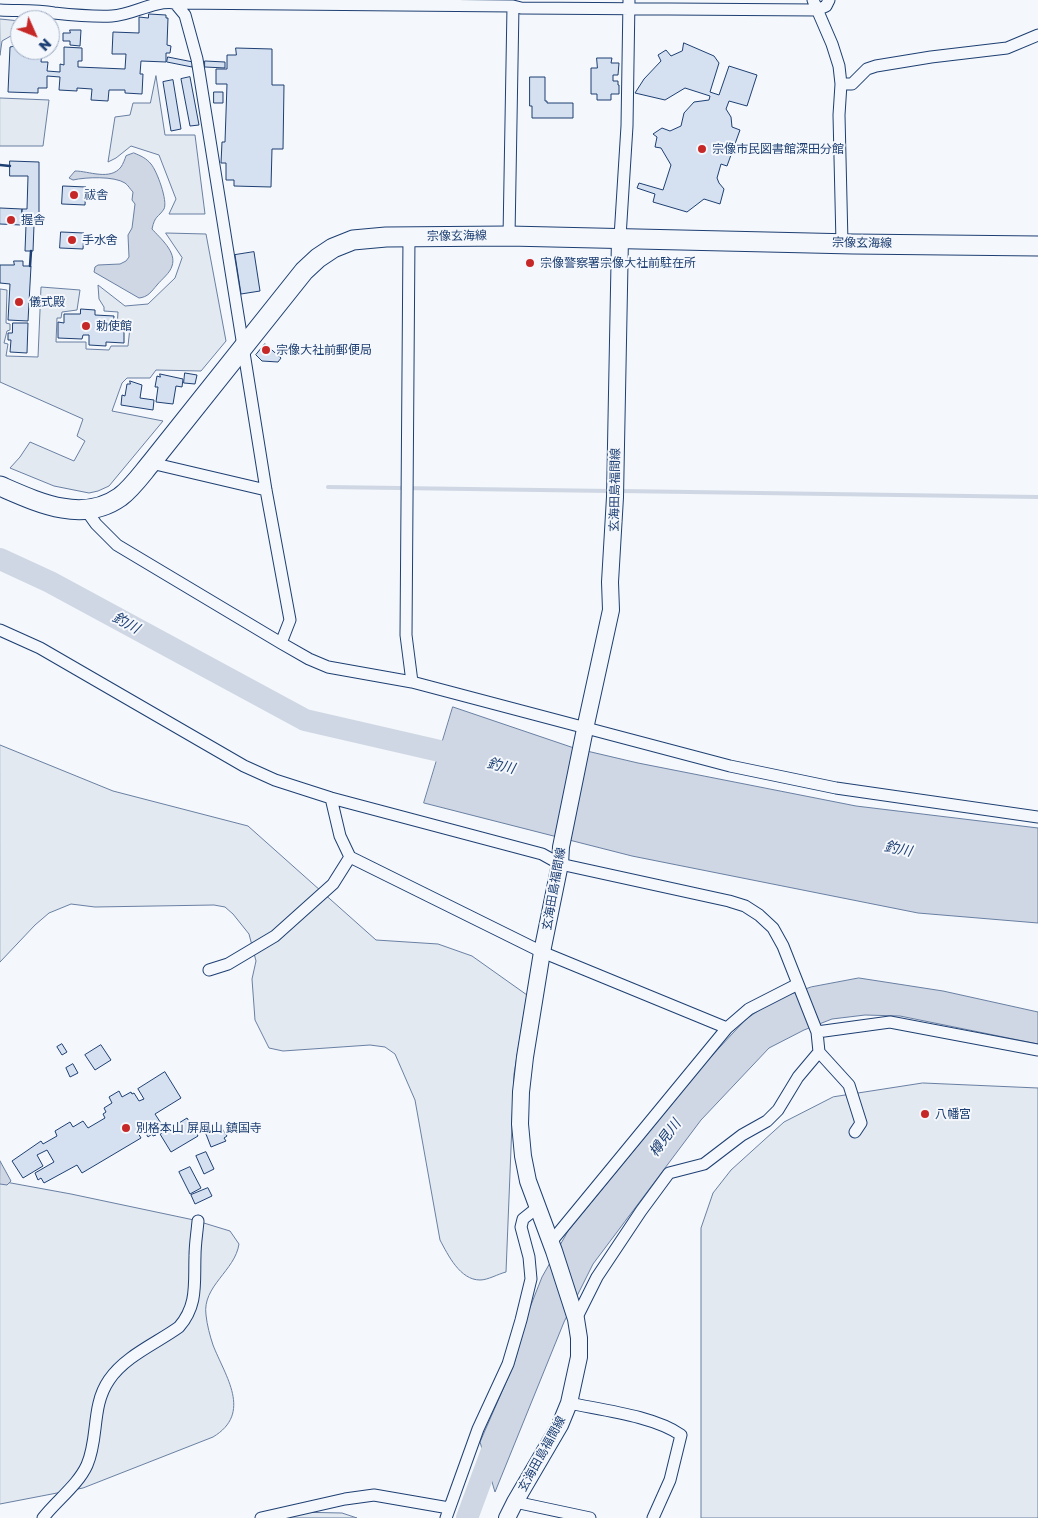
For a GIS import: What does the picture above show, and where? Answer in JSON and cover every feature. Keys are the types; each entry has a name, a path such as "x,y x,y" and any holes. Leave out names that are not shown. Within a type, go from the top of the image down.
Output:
{"main road":[{"name":"宗像玄海線","path":"0,486 61,509 86,510 119,498 151,463 304,271 318,258 353,240 409,237 508,236 1038,246"},
{"name":"玄海田島福間線","path":"507,1518 560,1425 569,1403 579,1357 579,1338 575,1313 553,1246 528,1181 520,1124 521,1092 542,952 560,864 560,847 611,610 610,582 615,497 620,238"}],"street":[{"path":"2,6 71,16 113,16 164,1 826,6 829,0"},
{"path":"175,1 185,15 197,59 266,490 290,620 281,643"},
{"path":"508,236 519,5"},
{"path":"620,238 627,126 629,5"},
{"path":"815,5 832,44 839,66 841,84 839,115 842,243"},
{"path":"841,84 852,84 867,69 876,66 932,56 1007,48 1038,35"},
{"path":"409,237 406,635 412,682"},
{"path":"151,463 266,490"},
{"path":"86,510 96,524 117,545 281,643 309,659 328,667 412,682 584,735 730,766 816,784 1038,817"},
{"path":"0,630 40,648 244,766 275,780 331,798 542,854 560,864 745,906 759,915 773,928 783,946 817,1032 819,1052 849,1085 861,1123 855,1132"},
{"path":"331,798 340,836 350,857 542,952 727,1028"},
{"path":"209,970 228,964 275,936 333,884 350,857"},
{"path":"553,1246 727,1028 749,1009 800,989"},
{"path":"817,1032 890,1022 1038,1050"},
{"path":"575,1313 641,1211 669,1173 704,1164 742,1135 766,1121 778,1110 798,1077 819,1052"},
{"path":"261,1518 344,1499 374,1495 448,1513 478,1429 508,1364 521,1320 531,1279 529,1257 521,1227 523,1219 538,1207"},
{"path":"43,1518 87,1466 100,1397 109,1380 126,1364 179,1327 192,1308 198,1221"},
{"path":"569,1403 656,1422 670,1427 681,1435 670,1480 653,1518"},
{"path":"515,1502 590,1518"}],"shaded area":[{"path":"0,19 10,20 10,36 2,41 0,55"},
{"path":"156,76 165,135 195,135 205,214 169,214 176,199 159,155 131,146 108,162 115,117 130,115 133,103 150,103"},
{"path":"0,98 49,100 43,146 0,146"},
{"path":"166,233 206,234 226,341 201,371 156,370 150,378 127,378 122,383 112,411 163,421 109,486 89,493 54,486 10,468 30,442 74,461 85,441 77,436 83,419 0,382 0,289 7,290 6,323 10,324 10,330 7,331 4,343 8,344 6,356 38,357 41,287 80,290 77,310 62,312 61,318 57,318 56,342 86,342 86,349 109,350 111,346 128,346 130,327 117,327 118,312 104,311 104,307 99,299 98,285 125,306 148,304 175,278 182,258"},
{"path":"0,745 113,791 248,826 376,940 438,944 472,956 527,995 514,1074 506,1272 483,1280 466,1276 456,1266 440,1240 415,1100 395,1054 385,1047 370,1045 283,1051 269,1048 255,1020 252,979 256,961 249,934 225,907 214,905 95,907 71,904 49,913 0,962"},
{"path":"923,1083 1038,1088 1038,1518 701,1518 701,1228 713,1193 731,1170 784,1122 833,1097"},
{"path":"0,1181 194,1220 230,1231 239,1244 236,1254 209,1295 206,1305 206,1319 211,1338 229,1381 234,1406 232,1417 225,1427 213,1437 83,1488 0,1504"},
{"path":"293,1512 342,1513 357,1518 258,1518"}],"water":[{"path":"134,153 149,162 159,179 165,205 153,224 152,229 167,246 173,261 170,271 151,292 145,297 139,298 94,272 95,267 98,265 120,264 129,257 128,235 132,228 135,204 132,200 133,192 125,183 114,179 85,178 73,180 69,178 75,171 111,174 121,167 126,156"},
{"path":"453,707 574,748 638,763 856,806 1038,828 1038,923 918,913 632,856 424,803"},
{"path":"859,978 943,991 1038,1012 1038,1044 900,1016 865,1015 832,1019 804,1030 769,1048 701,1120 593,1264 564,1322 495,1492 480,1442 514,1364 529,1310 542,1277 568,1231 707,1061 746,1019 788,995 811,987"},
{"path":"0,1161 11,1181 7,1185 0,1184"}],"building":[{"path":"149,14 166,15 166,18 168,18 167,45 171,46 170,53 166,53 166,62 141,61 140,74 143,74 142,94 125,93 125,90 109,90 108,101 91,100 92,89 77,88 77,91 59,90 60,77 47,76 47,88 38,88 38,93 8,92 10,47 10,60 41,60 41,62 48,62 47,71 60,72 60,64 64,65 64,47 82,48 82,61 78,61 78,67 125,69 126,54 112,54 113,32 139,33 139,17 148,18"},
{"path":"70,30 81,30 80,46 70,45 70,41 63,41 63,33 70,33"},
{"path":"684,43 714,56 719,63 710,92 719,95 729,66 757,75 747,106 729,101 726,109 731,117 732,127 740,130 727,166 721,164 717,178 724,189 720,204 704,199 687,212 653,202 655,194 637,188 639,183 663,190 671,165 661,148 655,147 657,137 653,134 662,128 670,131 681,126 684,113 694,102 709,100 710,96 685,88 665,100 635,93 644,79 661,61 658,55 666,50 671,56 682,51"},
{"path":"236,48 272,49 272,85 284,85 283,149 272,149 271,187 234,186 234,180 226,180 226,163 221,163 222,142 225,142 227,84 216,84 216,69 227,69 227,55 236,55"},
{"path":"168,57 193,62 192,67 167,62"},
{"path":"597,58 612,58 611,63 619,63 618,75 613,75 613,81 618,81 619,94 611,94 611,100 597,100 597,94 591,94 591,68 597,68"},
{"path":"205,61 225,62 225,68 205,67"},
{"path":"190,77 199,125 190,126 181,79"},
{"path":"530,77 545,77 545,101 547,103 573,103 573,118 532,118"},
{"path":"173,80 181,129 171,131 163,82"},
{"path":"214,92 223,92 223,103 214,103"},
{"path":"10,161 39,162 39,225 34,225 33,251 25,251 26,225 21,225 22,209 27,209 28,176 10,176"},
{"name":"祓舎","path":"63,186 86,187 85,205 62,204"},
{"name":"握舎","path":"0,208 22,209 21,225 0,224"},
{"name":"手水舍","path":"61,232 84,233 83,249 60,248"},
{"path":"254,252 260,291 241,294 235,255"},
{"name":"儀式殿","path":"14,261 23,261 23,266 31,266 28,321 8,320 10,284 0,283 0,265 14,265"},
{"name":"勅使館","path":"81,309 95,310 95,315 114,316 113,329 124,329 124,343 106,342 106,346 89,345 89,335 83,335 82,339 58,338 58,322 64,323 64,314 80,314"},
{"path":"13,323 28,323 27,353 10,352 11,340 8,340 8,333 12,333"},
{"name":"宗像大社前郵便局","path":"265,344 281,358 278,362 262,361 256,355"},
{"path":"185,373 197,375 195,384 184,383"},
{"path":"160,374 183,379 182,387 176,386 173,404 156,402 158,387 155,387 157,376 160,377"},
{"path":"130,381 142,385 140,398 154,400 153,410 121,405 122,395 125,396 127,384 130,384"},
{"path":"62,1044 67,1052 62,1055 57,1047"},
{"path":"101,1045 111,1060 95,1070 85,1055"},
{"path":"73,1064 78,1073 70,1077 66,1068"},
{"name":"別格本山 屏風山 鎮国寺","path":"165,1072 181,1098 155,1114 166,1131 187,1118 198,1136 171,1152 160,1134 162,1133 160,1130 154,1133 156,1135 153,1136 152,1134 148,1137 144,1130 138,1133 141,1138 82,1173 77,1165 44,1183 41,1178 38,1180 35,1173 54,1162 47,1150 37,1155 43,1166 23,1178 12,1161 41,1141 43,1144 57,1136 55,1131 70,1122 73,1127 83,1121 88,1128 105,1118 103,1114 106,1112 104,1108 112,1103 109,1097 119,1091 122,1097 131,1092 132,1094 134,1093 139,1101 144,1099 138,1089"},
{"path":"221,1127 227,1136 224,1138 226,1141 211,1147 206,1134"},
{"path":"206,1152 214,1169 204,1174 196,1156"},
{"path":"190,1167 201,1188 190,1194 179,1172"},
{"path":"208,1188 212,1196 195,1204 191,1195"}],"waterway":[{"path":"328,487 610,491"},
{"path":"620,491 1038,497"},
{"name":"釣川","path":"0,559 50,582 305,720 470,758"},
{"name":"樽見川","path":"467,1518 497,1437"}],"wall":[{"path":"0,165 10,166"},
{"path":"30,266 31,251"}],"place":[{"name":"宗像市民図書館深田分館","path":"702,149"},
{"name":"祓舎","path":"74,195"},
{"name":"握舎","path":"11,220"},
{"name":"手水舍","path":"72,240"},
{"name":"宗像警察署宗像大社前駐在所","path":"530,263"},
{"name":"儀式殿","path":"19,302"},
{"name":"勅使館","path":"86,326"},
{"name":"宗像大社前郵便局","path":"266,350"},
{"name":"八幡宮","path":"925,1114"},
{"name":"別格本山 屏風山 鎮国寺","path":"126,1128"}]}
